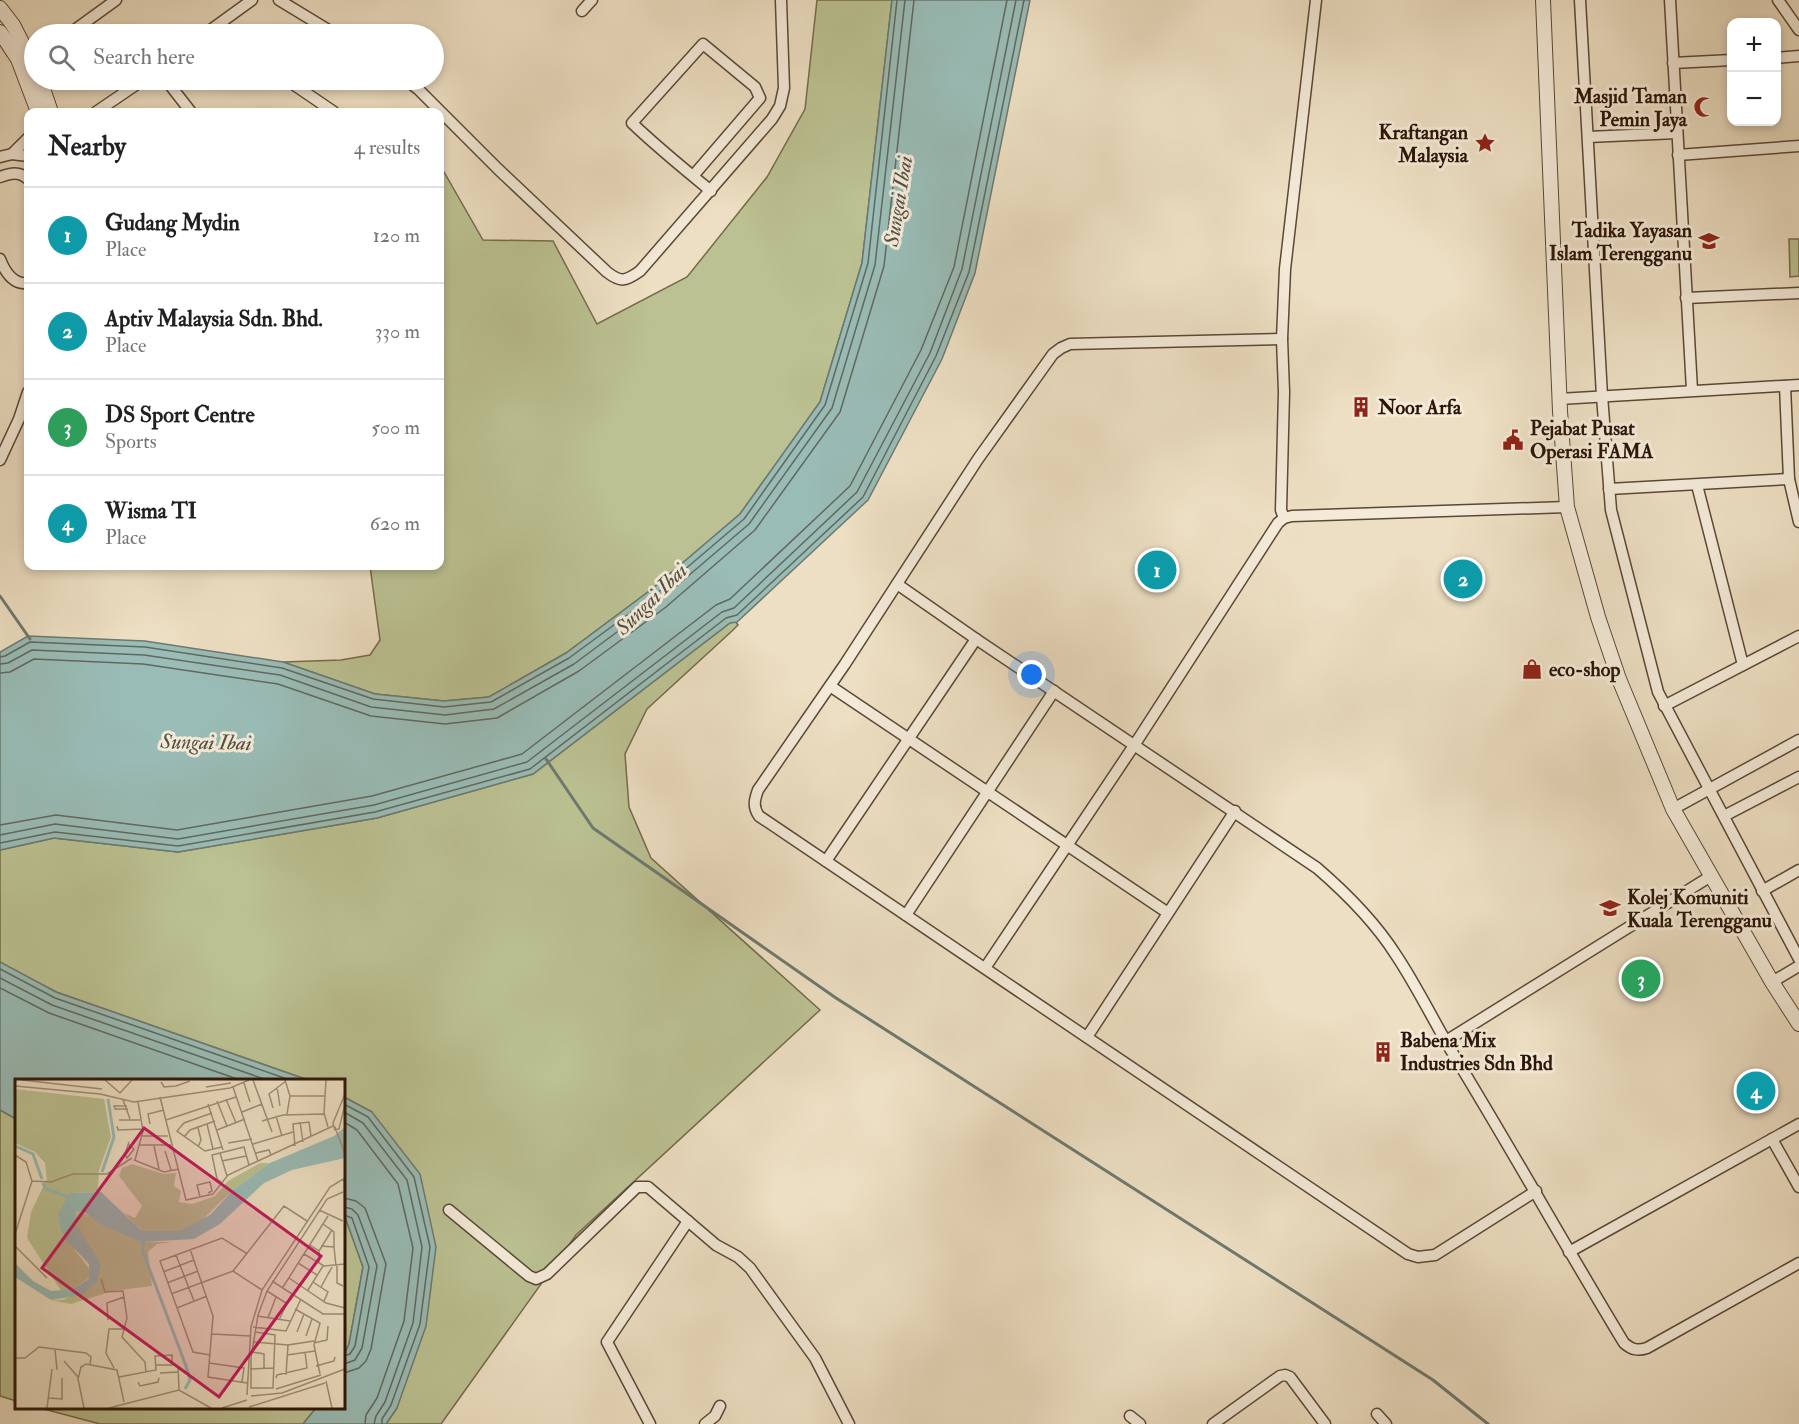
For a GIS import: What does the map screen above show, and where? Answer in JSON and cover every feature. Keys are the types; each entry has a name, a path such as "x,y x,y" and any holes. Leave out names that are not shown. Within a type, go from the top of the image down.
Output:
{"street":[{"path":"83,24 116,0"},
{"path":"219,24 252,0"},
{"path":"279,0 318,24"},
{"path":"582,11 592,0"},
{"path":"444,116 616,279 631,278 711,191 772,119 780,106 783,93 781,0"},
{"path":"1284,518 1281,510 1284,392 1282,339 1285,269 1316,0"},
{"path":"1543,0 1559,399 1567,507 1598,617 1619,679 1673,809 1772,982 1799,1024"},
{"path":"1580,0 1602,396 1611,510 1658,692 1799,959"},
{"path":"1670,0 1692,390"},
{"path":"1778,0 1799,30"},
{"path":"2,15 24,48"},
{"path":"0,32 18,59 24,75"},
{"path":"693,176 760,98 754,87 703,44 632,123 693,176 711,191"},
{"path":"1781,58 1799,57"},
{"path":"1673,63 1727,60"},
{"path":"30,90 36,108"},
{"path":"43,90 50,108"},
{"path":"102,108 128,90"},
{"path":"174,90 188,108"},
{"path":"302,90 328,108"},
{"path":"417,90 436,108"},
{"path":"427,108 431,103"},
{"path":"1588,136 1677,133"},
{"path":"12,154 24,142"},
{"path":"1678,155 1799,146"},
{"path":"0,157 12,154 24,156"},
{"path":"0,177 12,173 24,175"},
{"path":"0,259 7,273 15,281 24,282"},
{"path":"1686,298 1799,293"},
{"path":"1282,339 1070,344 1053,354 978,459 830,686 758,790 754,809 759,816 1408,1254 1418,1257 1435,1255 1536,1191"},
{"path":"1559,399 1799,385"},
{"path":"1785,386 1789,479 1799,522"},
{"path":"0,460 24,404"},
{"path":"1609,489 1789,479"},
{"path":"1697,485 1743,665"},
{"path":"985,968 1135,744 1265,542 1284,518 1303,515 1567,507"},
{"path":"897,584 1317,868 1366,915 1403,967 1536,1191 1569,1252 1624,1343 1630,1348 1639,1350 1657,1342 1799,1263"},
{"path":"1664,706 1799,636"},
{"path":"826,861 976,639"},
{"path":"830,686 1168,913"},
{"path":"906,915 1054,691"},
{"path":"1673,809 1713,797 1799,740"},
{"path":"1724,816 1799,777"},
{"path":"1087,1036 1235,811"},
{"path":"1762,891 1799,870"},
{"path":"1446,1041 1711,876"},
{"path":"1772,982 1799,966"},
{"path":"1569,1252 1799,1124"},
{"path":"1772,1139 1799,1187"},
{"path":"448,1210 529,1276 536,1279 547,1274 637,1187 642,1186 653,1190 716,1245 738,1257 750,1268 815,1358 849,1424"},
{"path":"650,1424 607,1342 688,1221"},
{"path":"1213,1424 1280,1376 1285,1375 1290,1377 1325,1424"},
{"path":"705,1424 715,1416 720,1406"},
{"path":"1377,1414 1386,1424"},
{"path":"1130,1416 1140,1424"}],"green space":[{"path":"817,0 892,0 862,263 820,402 740,514 652,589 566,653 489,697 444,701 375,694 283,662 341,660 370,655 380,640 371,570 444,570 444,172 483,240 553,241 597,324 687,277 767,177 805,109"},
{"path":"1789,239 1799,239 1799,276 1790,277"},
{"path":"735,621 738,625 647,709 625,754 629,807 651,858 820,1010 576,1235 441,1424 386,1424 397,1408 372,1112 345,1098 345,1079 305,1079 56,992 4,965 0,962 0,850 54,838 178,852 377,818 533,774"},
{"path":"0,1110 15,1118 15,1401 0,1396"},
{"path":"345,1217 363,1267 349,1344 345,1353"},
{"path":"44,1409 315,1409 303,1424 100,1424"}],"water":[{"name":"Sungai Ibai","path":"892,0 1030,0 975,273 942,359 868,500 737,622 730,623 533,774 377,818 178,852 54,838 0,850 0,652 28,636 145,641 283,662 375,694 444,701 489,697 566,653 652,589 740,514 820,402 862,263"},
{"path":"0,962 56,992 305,1079 15,1079 15,1118 0,1110"},
{"path":"345,1098 372,1112 420,1174 436,1247 426,1326 397,1408 386,1424 303,1424 315,1409 345,1409 345,1353 349,1344 363,1267 345,1217"}],"waterway":[{"path":"0,596 30,639"},
{"path":"546,759 593,828 836,998 1433,1380 1488,1424"}],"place":[{"name":"Masjid Taman Pemin Jaya","path":"1704,107"},
{"name":"Kraftangan Malaysia","path":"1485,143"},
{"name":"Tadika Yayasan Islam Terengganu","path":"1709,241"},
{"name":"Noor Arfa","path":"1361,407"},
{"name":"Pejabat Pusat Operasi FAMA","path":"1513,440"},
{"name":"Gudang Mydin","path":"1157,570"},
{"name":"Aptiv Malaysia Sdn. Bhd.","path":"1463,579"},
{"name":"eco-shop","path":"1532,669"},
{"name":"Kolej Komuniti Kuala Terengganu","path":"1610,908"},
{"name":"DS Sport Centre","path":"1641,979"},
{"name":"Babena Mix Industries Sdn Bhd","path":"1383,1052"},
{"name":"Wisma TI","path":"1756,1091"}]}
